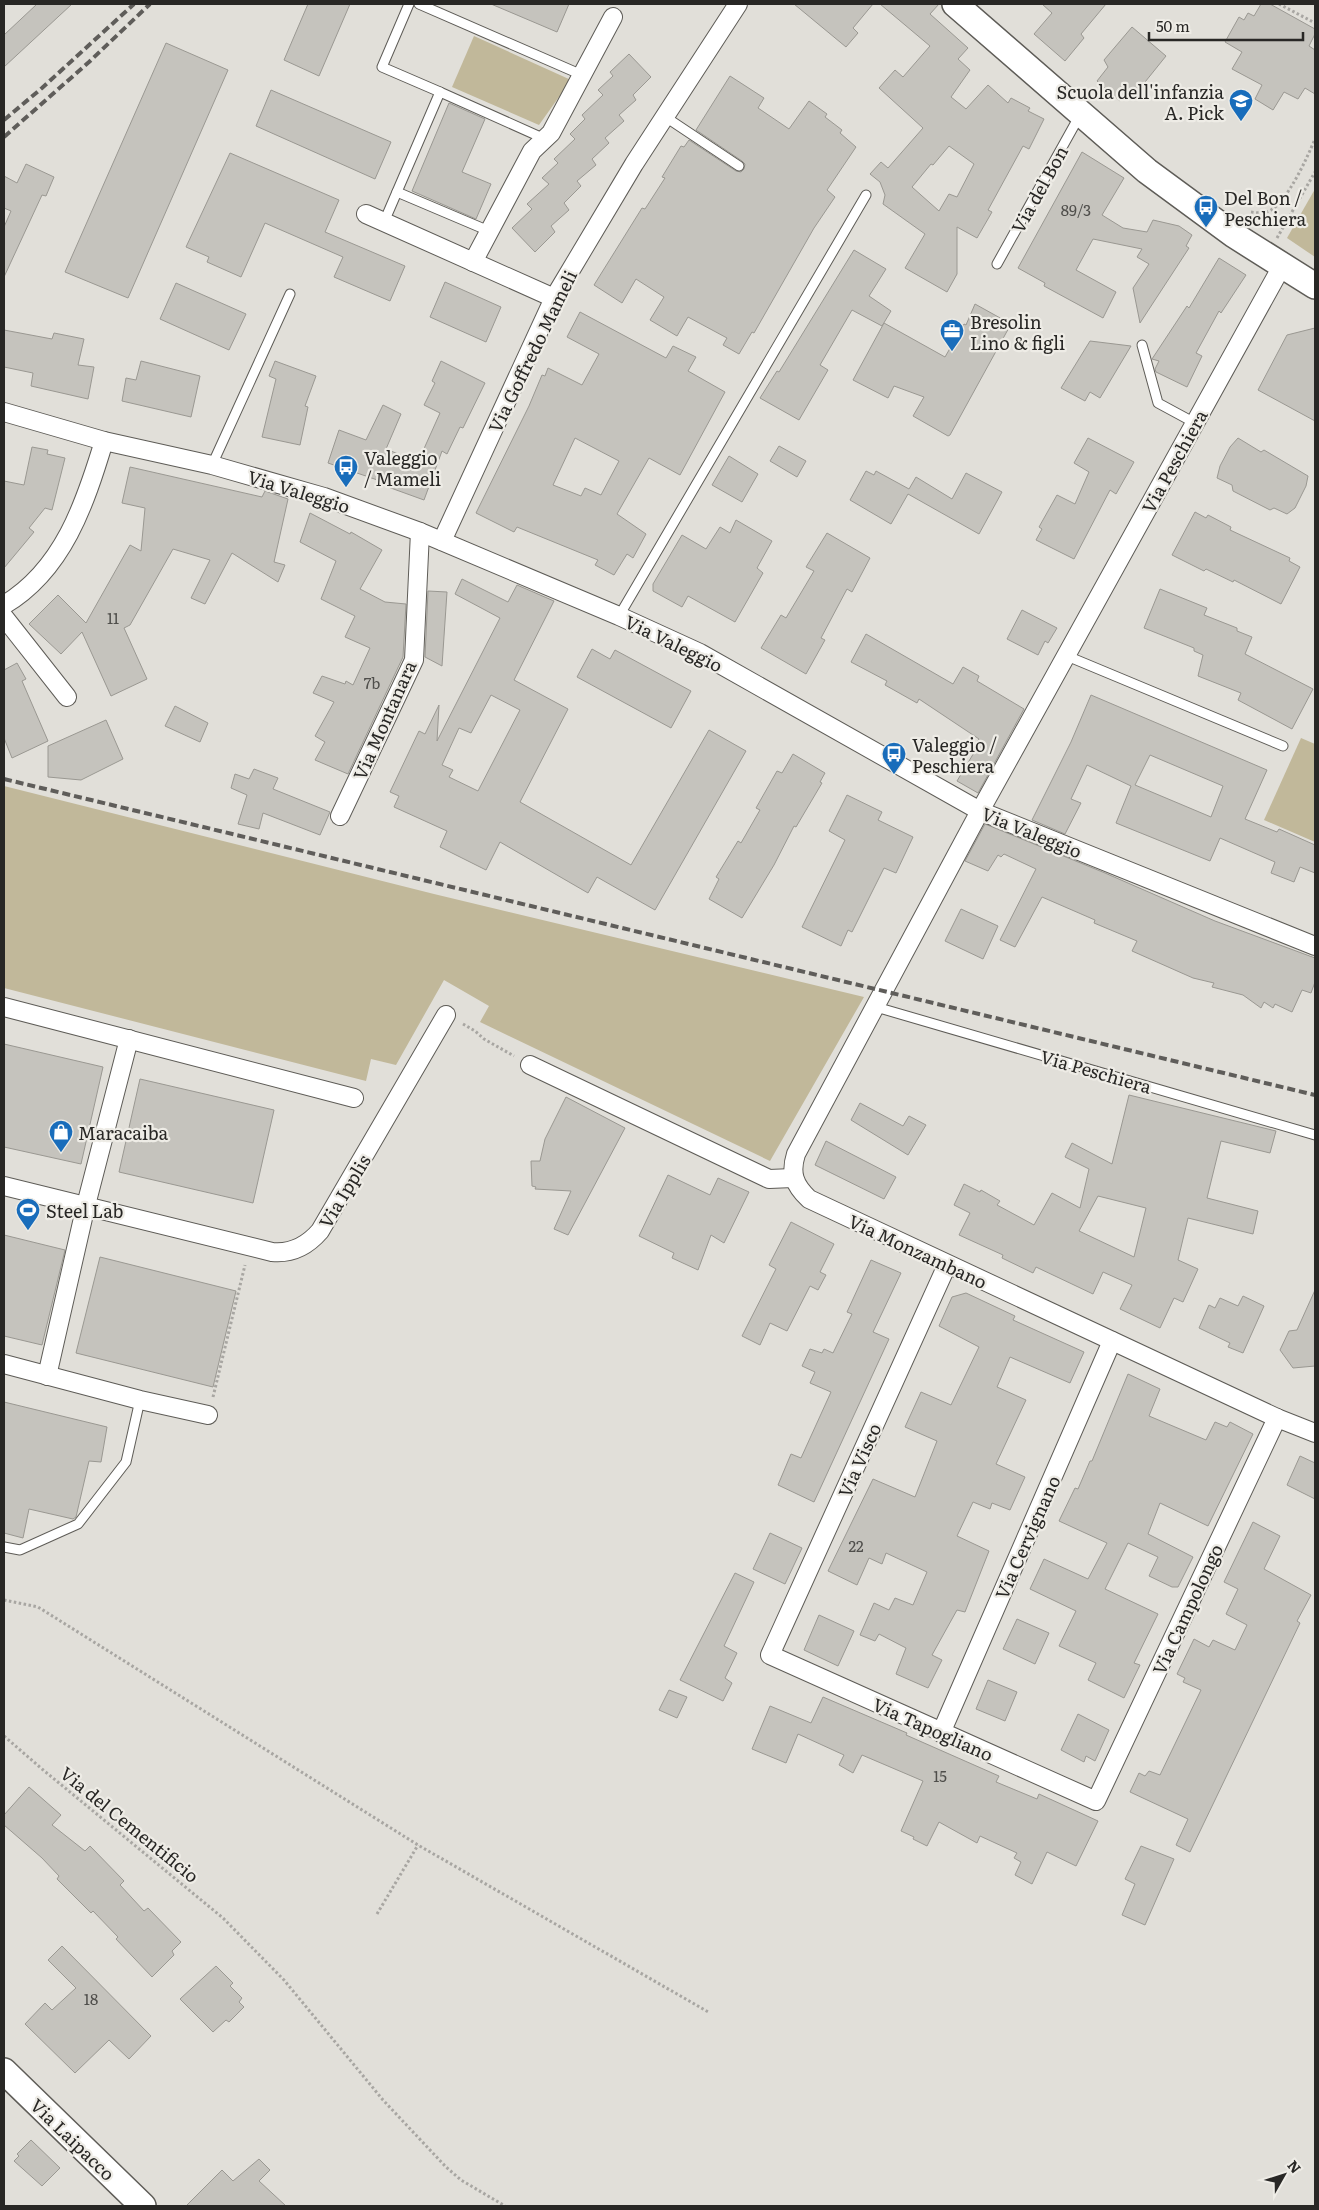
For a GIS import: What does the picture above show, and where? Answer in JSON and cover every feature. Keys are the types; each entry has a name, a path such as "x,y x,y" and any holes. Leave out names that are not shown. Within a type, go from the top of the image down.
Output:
{"street":[{"name":"Via Goffredo Mameli","path":"442,541 554,298 664,116 738,4"},
{"path":"954,4 1080,114 1161,181 1274,261 1315,286"},
{"path":"473,262 532,151 551,133 614,17"},
{"path":"366,214 554,298"},
{"name":"Via Peschiera","path":"793,1178 792,1166 796,1154 980,812 1195,423 1274,261"},
{"name":"Via Valeggio","path":"4,412 104,441 212,465 324,496 420,532 700,653 980,812 1315,946"},
{"path":"4,605 36,582 65,543 87,496 104,441"},
{"name":"Via Montanara","path":"340,816 414,660 420,532"},
{"path":"4,617 66,697"},
{"path":"4,1007 354,1098"},
{"name":"Via Ipplis","path":"4,1186 284,1253 305,1245 320,1231 446,1015"},
{"path":"48,1376 86,1206 129,1039"},
{"path":"530,1065 769,1179 793,1178"},
{"name":"Via Monzambano","path":"793,1178 808,1199 1277,1418 1315,1432"},
{"name":"Via Visco","path":"770,1655 947,1265"},
{"name":"Via Cervignano","path":"941,1733 1112,1341"},
{"path":"4,1364 140,1400 208,1415"},
{"name":"Via Campolongo","path":"1096,1801 1277,1418"},
{"name":"Via Tapogliano","path":"770,1655 1096,1801"},
{"name":"Via Laipacco","path":"4,2072 143,2206"}],"lane":[{"path":"408,4 382,67 545,139"},
{"path":"419,4 582,76"},
{"path":"384,222 440,92"},
{"name":"Via del Bon","path":"997,264 1080,114"},
{"path":"664,116 739,166"},
{"path":"397,192 489,231"},
{"path":"618,616 866,195"},
{"path":"212,465 290,294"},
{"path":"1142,345 1158,403 1195,423"},
{"path":"1067,656 1283,746"},
{"name":"Via Peschiera","path":"876,1007 1315,1135"},
{"path":"4,1547 20,1550 78,1524 126,1462 140,1400"}],"path":[{"path":"1279,4 1315,23"},
{"path":"1251,212 1262,213 1270,211 1278,205 1292,185 1315,139"},
{"path":"1274,261 1315,172"},
{"path":"475,1031 484,1039 530,1065"},
{"path":"208,1415 250,1246"},
{"path":"4,1600 38,1607 418,1845 710,2014"},
{"name":"Via del Cementificio","path":"4,1736 239,1933 284,1980 383,2100 446,2167 461,2180 505,2206"},
{"path":"377,1914 418,1845"}],"shaded area":[{"path":"474,36 571,80 539,125 452,87"},
{"path":"1315,189 1315,257 1287,238"},
{"path":"1301,738 1315,744 1315,842 1264,820"},
{"path":"4,786 434,894 864,997 770,1161 480,1022 489,1006 444,980 396,1065 371,1059 366,1081 4,988"}],"building":[{"path":"37,4 72,4 4,67 4,35"},
{"path":"308,4 350,4 319,76 284,60"},
{"path":"491,4 569,4 557,32"},
{"path":"794,4 873,4 853,28 858,33 846,47"},
{"path":"880,4 939,4 930,14 968,48 958,59 970,70 951,97 966,109 988,85 1008,103 1011,98 1030,108 1028,111 1044,119 1029,149 1023,146 988,210 992,212 977,238 957,227 957,274 947,292 905,268 925,234 883,204 885,195 880,182 870,174 881,162 888,168 923,128 879,88 895,70 903,77 930,46","holes":["949,146 974,164 957,197 949,194 939,211 912,187"]},
{"path":"1042,4 1106,4 1081,34 1084,38 1065,61 1034,34 1052,13"},
{"path":"1261,4 1270,4 1315,29 1315,34 1309,46 1315,50 1315,94 1305,88 1298,99 1284,92 1273,110 1255,99 1262,85 1232,69 1242,52 1225,42 1239,17 1244,20 1248,13 1254,16"},
{"path":"1132,27 1166,56 1137,92 1131,89 1120,101 1097,81 1108,67 1104,60"},
{"path":"166,43 228,70 128,298 65,272"},
{"path":"629,54 651,77 633,95 636,100 619,115 624,121 605,138 609,143 592,159 596,165 577,181 581,186 564,203 569,210 551,226 555,232 535,252 512,228 532,209 527,204 549,184 542,178 558,163 554,159 575,139 570,134 585,119 582,115 603,95 598,90 613,76 610,72"},
{"path":"730,76 764,98 758,108 789,129 809,101 827,114 825,117 842,130 840,133 856,147 827,190 835,197 814,228 754,333 752,332 739,354 723,345 727,338 688,317 677,336 650,320 664,297 636,279 622,303 594,285 642,208 645,209 665,178 662,177 681,146 684,147 689,140 736,171 741,172 744,169 745,164 742,161 696,130"},
{"path":"271,90 391,142 375,179 256,126"},
{"path":"449,103 485,119 462,172 491,184 476,219 412,191"},
{"path":"1082,152 1124,178 1102,215 1123,228 1147,232 1153,220 1179,226 1192,235 1186,246 1189,248 1140,323 1133,288 1149,264 1137,257 1142,249 1093,239 1076,270 1116,292 1103,318 1044,286 1045,283 1018,268"},
{"path":"230,153 339,200 325,232 405,266 390,301 334,277 343,257 265,223 241,277 207,262 209,257 186,247"},
{"path":"26,164 54,177 46,196 42,195 4,277 4,227 11,211 4,208 4,176 17,183"},
{"path":"854,250 886,269 869,296 891,311 882,326 852,310 820,365 828,370 799,420 760,398 777,371 779,372"},
{"path":"1219,258 1246,275 1221,313 1219,311 1196,353 1202,356 1187,387 1156,372 1155,369 1159,361 1152,359 1187,306 1189,308"},
{"path":"445,282 501,307 486,342 430,317"},
{"path":"176,283 246,314 229,350 160,319"},
{"path":"975,304 1011,324 950,435 948,436 913,416 924,397 894,386 888,398 853,380 884,323 945,357 964,324 966,325"},
{"path":"580,312 666,358 673,346 696,357 688,371 725,392 680,475 649,458 617,514 646,534 633,558 627,554 614,575 595,565 598,560 517,527 514,532 476,513 529,406 542,375 545,376 548,368 582,385 599,354 567,337","holes":["575,438 619,461 601,495 585,488 581,496 553,485"]},
{"path":"1315,328 1315,421 1258,390 1287,335"},
{"path":"4,330 52,339 54,333 84,339 78,365 94,367 88,399 31,386 33,373 4,367"},
{"path":"1090,341 1131,346 1100,398 1090,392 1085,401 1061,388"},
{"path":"141,361 200,376 191,417 122,401 126,378 136,380"},
{"path":"275,361 316,376 305,406 308,407 300,445 262,437 276,379 269,376"},
{"path":"441,361 485,383 463,428 460,427 447,454 442,451 424,500 388,487 389,484 328,463 339,430 366,440 383,405 401,414 386,449 418,462 440,413 424,405 435,383 432,381"},
{"path":"1088,438 1134,462 1116,494 1110,490 1074,559 1036,540 1042,529 1039,527 1057,495 1075,504 1089,472 1074,463"},
{"path":"1238,438 1261,452 1264,450 1308,476 1306,486 1295,508 1287,514 1274,508 1270,510 1233,491 1232,485 1217,478 1220,466 1230,447"},
{"path":"779,446 806,461 797,477 770,461"},
{"path":"32,447 48,450 47,454 65,458 52,510 45,508 29,528 34,532 4,568 4,481 24,485"},
{"path":"729,456 758,474 742,502 712,485"},
{"path":"130,467 262,497 265,491 288,499 274,562 285,565 278,582 232,553 205,604 191,598 210,560 173,549 130,625 124,628 147,679 111,696 82,632 61,654 29,624 58,595 86,623 130,545 141,551 145,508 122,503"},
{"path":"866,471 874,475 876,471 909,489 916,477 952,499 966,473 1002,492 979,534 908,494 891,524 850,500"},
{"path":"1195,512 1206,518 1208,515 1231,527 1230,530 1290,558 1289,561 1300,567 1281,604 1234,580 1233,582 1206,569 1204,571 1172,555"},
{"path":"310,513 350,534 351,532 382,550 360,589 385,602 406,604 403,657 348,774 315,760 325,742 315,736 334,702 313,693 322,676 345,684 346,681 353,685 370,648 345,637 355,616 321,599 336,561 300,542"},
{"path":"736,520 772,541 757,568 763,573 735,622 688,596 682,607 653,591 653,584 682,535 706,549 720,527 730,533"},
{"path":"827,533 870,558 852,592 847,589 821,638 825,640 806,674 761,648 781,615 786,618 814,571 806,567"},
{"path":"462,579 508,602 517,585 554,601 514,680 568,709 520,802 631,865 709,730 746,751 655,910 597,877 588,893 500,842 486,870 440,847 447,831 394,807 399,796 390,792 419,731 425,734 439,705 437,741 500,618 455,594","holes":["491,695 520,710 478,791 449,777 453,770 442,765 459,728 471,733"]},
{"path":"1160,589 1207,608 1204,615 1237,628 1237,631 1252,637 1245,654 1313,689 1292,729 1238,700 1241,693 1198,676 1203,655 1194,651 1194,648 1144,628"},
{"path":"428,591 447,592 442,666 425,657"},
{"path":"1022,610 1057,628 1048,643 1045,641 1038,655 1007,639"},
{"path":"866,634 953,684 963,667 979,676 977,681 1024,709 978,793 957,781 975,751 972,749 979,739 919,699 917,703 885,685 887,681 851,662"},
{"path":"592,649 610,659 615,650 691,691 671,728 577,677"},
{"path":"17,663 26,679 22,681 48,741 12,758 4,738 4,670"},
{"path":"1091,695 1267,770 1245,819 1277,832 1279,829 1315,845 1315,873 1300,867 1294,882 1271,873 1275,862 1220,838 1210,861 1116,823 1131,786 1087,765 1071,799 1081,803 1065,834 1032,820 1071,742","holes":["1150,755 1223,786 1211,817 1135,785"]},
{"path":"175,706 208,723 200,742 165,726"},
{"path":"106,720 123,759 81,780 48,777 48,746"},
{"path":"793,754 825,773 820,782 822,783 796,827 794,826 774,865 742,918 709,899 719,879 716,877 738,841 741,843 760,810 756,808 777,771 782,773"},
{"path":"254,769 278,778 273,789 330,812 320,835 263,813 259,829 238,824 247,795 231,788 235,774 249,779"},
{"path":"847,795 882,812 878,820 913,837 896,873 884,868 852,932 848,930 841,946 802,927 845,840 829,831"},
{"path":"985,824 1215,921 1315,958 1315,982 1311,993 1302,990 1292,1012 1275,1004 1273,1008 1264,1002 1261,1008 1243,995 1212,987 1214,983 1193,978 1132,951 1137,941 1094,923 1095,920 1042,897 1015,947 1000,940 1036,869 1004,854 1001,857 998,855 988,871 965,861"},
{"path":"961,909 998,926 983,959 945,941"},
{"path":"4,1044 103,1067 81,1164 4,1147"},
{"path":"140,1079 274,1110 253,1203 119,1172"},
{"path":"1129,1095 1276,1131 1270,1153 1221,1141 1207,1198 1258,1211 1253,1234 1188,1218 1178,1260 1198,1269 1183,1302 1174,1298 1160,1328 1120,1309 1132,1285 1103,1272 1093,1294 1036,1267 1033,1273 1002,1258 1003,1255 959,1235 970,1213 954,1205 964,1184 980,1192 981,1190 1000,1201 997,1205 1034,1225 1052,1193 1080,1208 1089,1169 1065,1157 1072,1143 1112,1164","holes":["1098,1196 1146,1208 1134,1257 1079,1231"]},
{"path":"566,1097 625,1128 568,1235 554,1229 571,1191 535,1189 536,1187 532,1186 531,1161 540,1161 545,1139"},
{"path":"860,1103 903,1126 909,1116 926,1125 908,1155 851,1120"},
{"path":"826,1141 896,1177 884,1199 815,1165"},
{"path":"668,1175 710,1195 718,1178 749,1192 724,1243 711,1235 698,1270 672,1258 674,1253 639,1236"},
{"path":"791,1222 834,1244 820,1272 826,1275 818,1290 810,1286 787,1331 770,1323 760,1345 742,1336 776,1269 769,1265"},
{"path":"4,1235 65,1250 42,1345 4,1336"},
{"path":"100,1257 236,1291 213,1387 76,1353"},
{"path":"871,1260 901,1273 873,1332 889,1339 814,1502 778,1485 791,1454 801,1458 831,1392 810,1383 815,1372 802,1366 810,1349 822,1353 824,1349 833,1353 852,1314 847,1312"},
{"path":"1315,1290 1315,1366 1293,1368 1280,1350 1289,1331 1297,1330"},
{"path":"966,1293 1015,1316 1013,1320 1084,1352 1070,1383 1010,1357 997,1387 1026,1400 996,1464 1025,1477 1010,1510 992,1503 990,1509 973,1502 957,1536 989,1551 965,1612 957,1610 932,1655 942,1660 928,1688 896,1674 906,1648 879,1634 875,1641 860,1635 874,1603 889,1610 895,1598 913,1605 927,1572 886,1553 882,1564 869,1558 857,1585 828,1571 873,1479 915,1497 937,1441 905,1427 921,1392 951,1405 979,1347 939,1326 952,1297"},
{"path":"1243,1296 1264,1306 1243,1353 1228,1347 1230,1343 1199,1328 1209,1305 1215,1308 1220,1298 1238,1306"},
{"path":"1128,1374 1160,1389 1149,1416 1206,1440 1215,1422 1227,1427 1230,1422 1253,1434 1208,1526 1160,1503 1148,1534 1193,1557 1178,1587 1172,1587 1149,1576 1158,1557 1128,1543 1105,1589 1158,1614 1134,1663 1140,1665 1124,1698 1088,1680 1096,1663 1059,1646 1076,1611 1030,1589 1044,1559 1088,1579 1107,1543 1059,1521 1075,1488 1078,1489 1090,1461 1092,1461"},
{"path":"4,1402 107,1427 101,1462 89,1461 76,1517 73,1519 29,1509 23,1538 4,1533"},
{"path":"1300,1456 1315,1463 1315,1499 1287,1485"},
{"path":"1253,1522 1280,1536 1264,1569 1311,1595 1297,1621 1300,1623 1190,1852 1176,1845 1188,1819 1130,1792 1139,1773 1145,1776 1149,1771 1160,1775 1201,1690 1183,1682 1185,1678 1177,1674 1194,1639 1209,1647 1213,1640 1235,1650 1247,1625 1226,1614 1238,1589 1224,1582"},
{"path":"770,1533 802,1548 785,1584 753,1569"},
{"path":"735,1573 754,1582 724,1646 737,1653 725,1678 732,1683 723,1701 680,1680"},
{"path":"819,1615 854,1631 838,1666 804,1650"},
{"path":"1017,1619 1049,1633 1035,1664 1003,1649"},
{"path":"988,1680 1017,1692 1005,1721 976,1709"},
{"path":"669,1690 687,1697 677,1718 659,1710"},
{"path":"823,1697 907,1733 906,1735 999,1776 996,1782 1037,1799 1039,1794 1098,1821 1076,1866 1047,1852 1032,1884 1015,1875 1021,1862 1014,1858 1017,1853 980,1836 977,1843 939,1822 927,1846 901,1831 923,1781 862,1755 853,1773 839,1765 844,1755 798,1734 786,1763 752,1749 770,1706 811,1723"},
{"path":"1078,1714 1109,1730 1095,1761 1086,1756 1084,1762 1061,1750"},
{"path":"29,1787 61,1815 52,1825 85,1851 90,1846 124,1881 120,1885 144,1911 148,1908 181,1942 172,1951 174,1955 152,1977 116,1939 118,1937 93,1911 91,1913 57,1879 59,1876 42,1858 4,1825 4,1815"},
{"path":"1141,1846 1174,1859 1145,1925 1122,1915 1135,1884 1125,1879"},
{"path":"62,1946 151,2036 129,2059 109,2040 75,2073 25,2024 45,2003 52,2010 76,1988 48,1960"},
{"path":"216,1966 233,1983 230,1986 242,1998 239,2002 244,2007 229,2022 226,2020 213,2032 180,1999"},
{"path":"31,2140 60,2168 42,2186 14,2161 19,2156 17,2154"},
{"path":"259,2159 270,2170 259,2181 286,2206 186,2206 222,2170 233,2181"}],"railway":[{"path":"4,120 134,4"},
{"path":"4,137 89,62 150,4"},
{"path":"4,779 1315,1095"}],"place":[{"name":"Scuola dell'infanzia A. Pick","path":"1241,122"},
{"name":"Del Bon / Peschiera","path":"1206,228"},
{"name":"Bresolin Lino & figli","path":"952,352"},
{"name":"Valeggio / Mameli","path":"346,488"},
{"name":"Valeggio / Peschiera","path":"894,775"},
{"name":"Maracaiba","path":"61,1153"},
{"name":"Steel Lab","path":"28,1231"}]}
